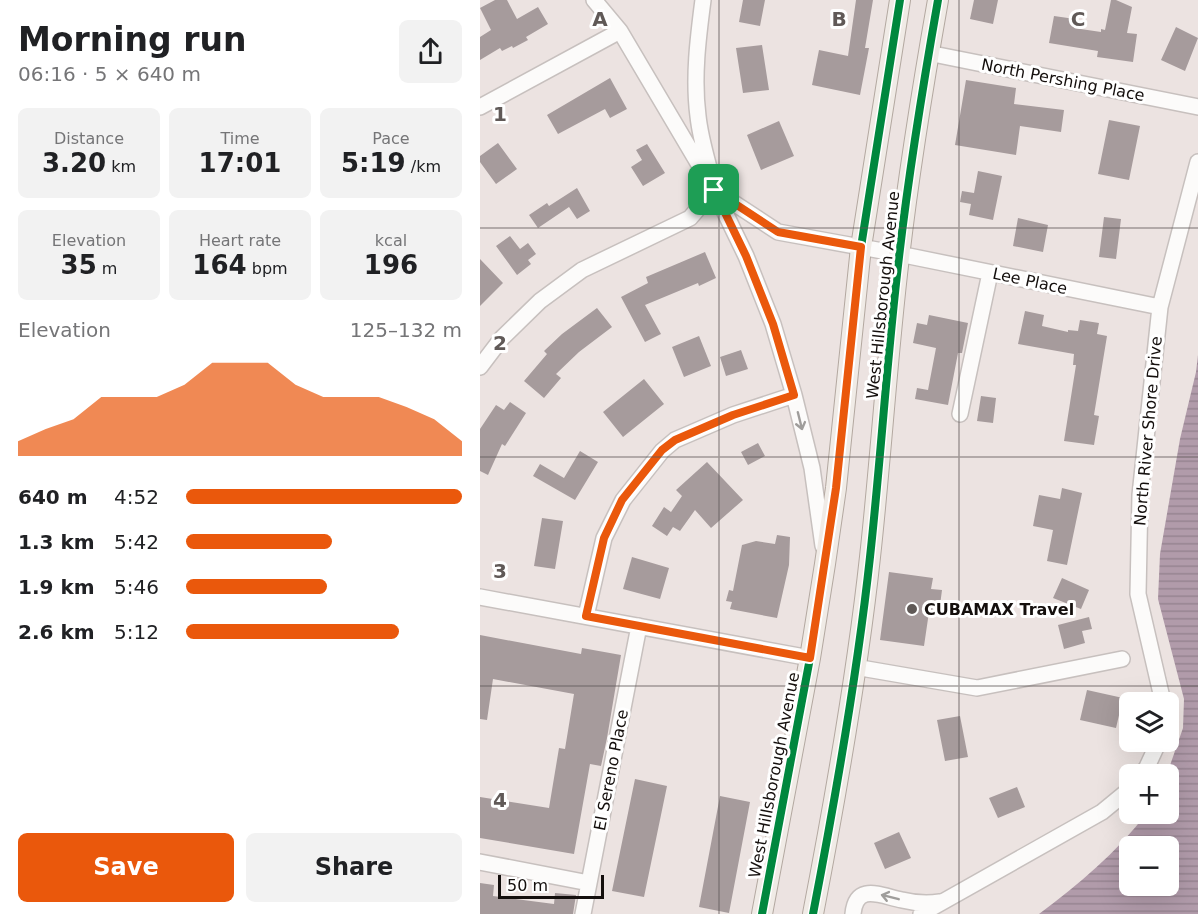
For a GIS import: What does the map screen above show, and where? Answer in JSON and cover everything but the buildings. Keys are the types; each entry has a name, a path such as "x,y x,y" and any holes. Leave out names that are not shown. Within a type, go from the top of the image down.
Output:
{"main road":[{"name":"West Hillsborough Avenue","path":"762,914 810,658 825,564 837,477 861,247 900,0"},
{"name":"West Hillsborough Avenue","path":"813,914 844,748 871,546 899,254 928,53 938,0"}],"street":[{"path":"594,0 620,31 714,190 746,256 769,314 794,395 812,468 825,564"},
{"path":"703,0 698,38 696,90 698,117 714,190"},
{"path":"480,107 620,31"},
{"name":"North Pershing Place","path":"928,53 1198,107"},
{"name":"North River Shore Drive","path":"1161,692 1138,594 1140,495 1160,307 1198,162"},
{"path":"480,367 502,338 540,302 582,270 690,219 714,190"},
{"name":"Lee Place","path":"714,190 778,232 1160,307"},
{"path":"960,414 990,273"},
{"path":"586,616 604,538 622,500 662,450 675,440 733,415 794,395"},
{"path":"480,597 810,658"},
{"name":"El Sereno Place","path":"583,914 639,626"},
{"path":"855,667 977,688 1122,658"},
{"path":"921,914 1102,812 1119,798"},
{"path":"480,862 589,882"},
{"path":"853,914 854,904 860,896 870,893 903,901 940,903"}],"shaded area":[{"path":"1198,355 1198,914 1039,914 1119,845 1119,896 1179,896 1179,836 1127,836 1138,824 1179,824 1179,764 1170,764 1175,752 1179,752 1184,699 1158,599 1160,554 1180,439"}],"cycle path":[{"path":"762,914 810,658 825,564 836,488 861,247 900,0"},
{"path":"813,914 838,780 859,647 903,225 938,0"}],"place":[{"name":"CUBAMAX Travel","path":"912,609"}],"route":[{"path":"714,190 778,232 861,247 836,488 810,658 586,616 604,538 622,500 662,450 675,440 733,415 794,395 773,324 746,256 714,190"}]}
